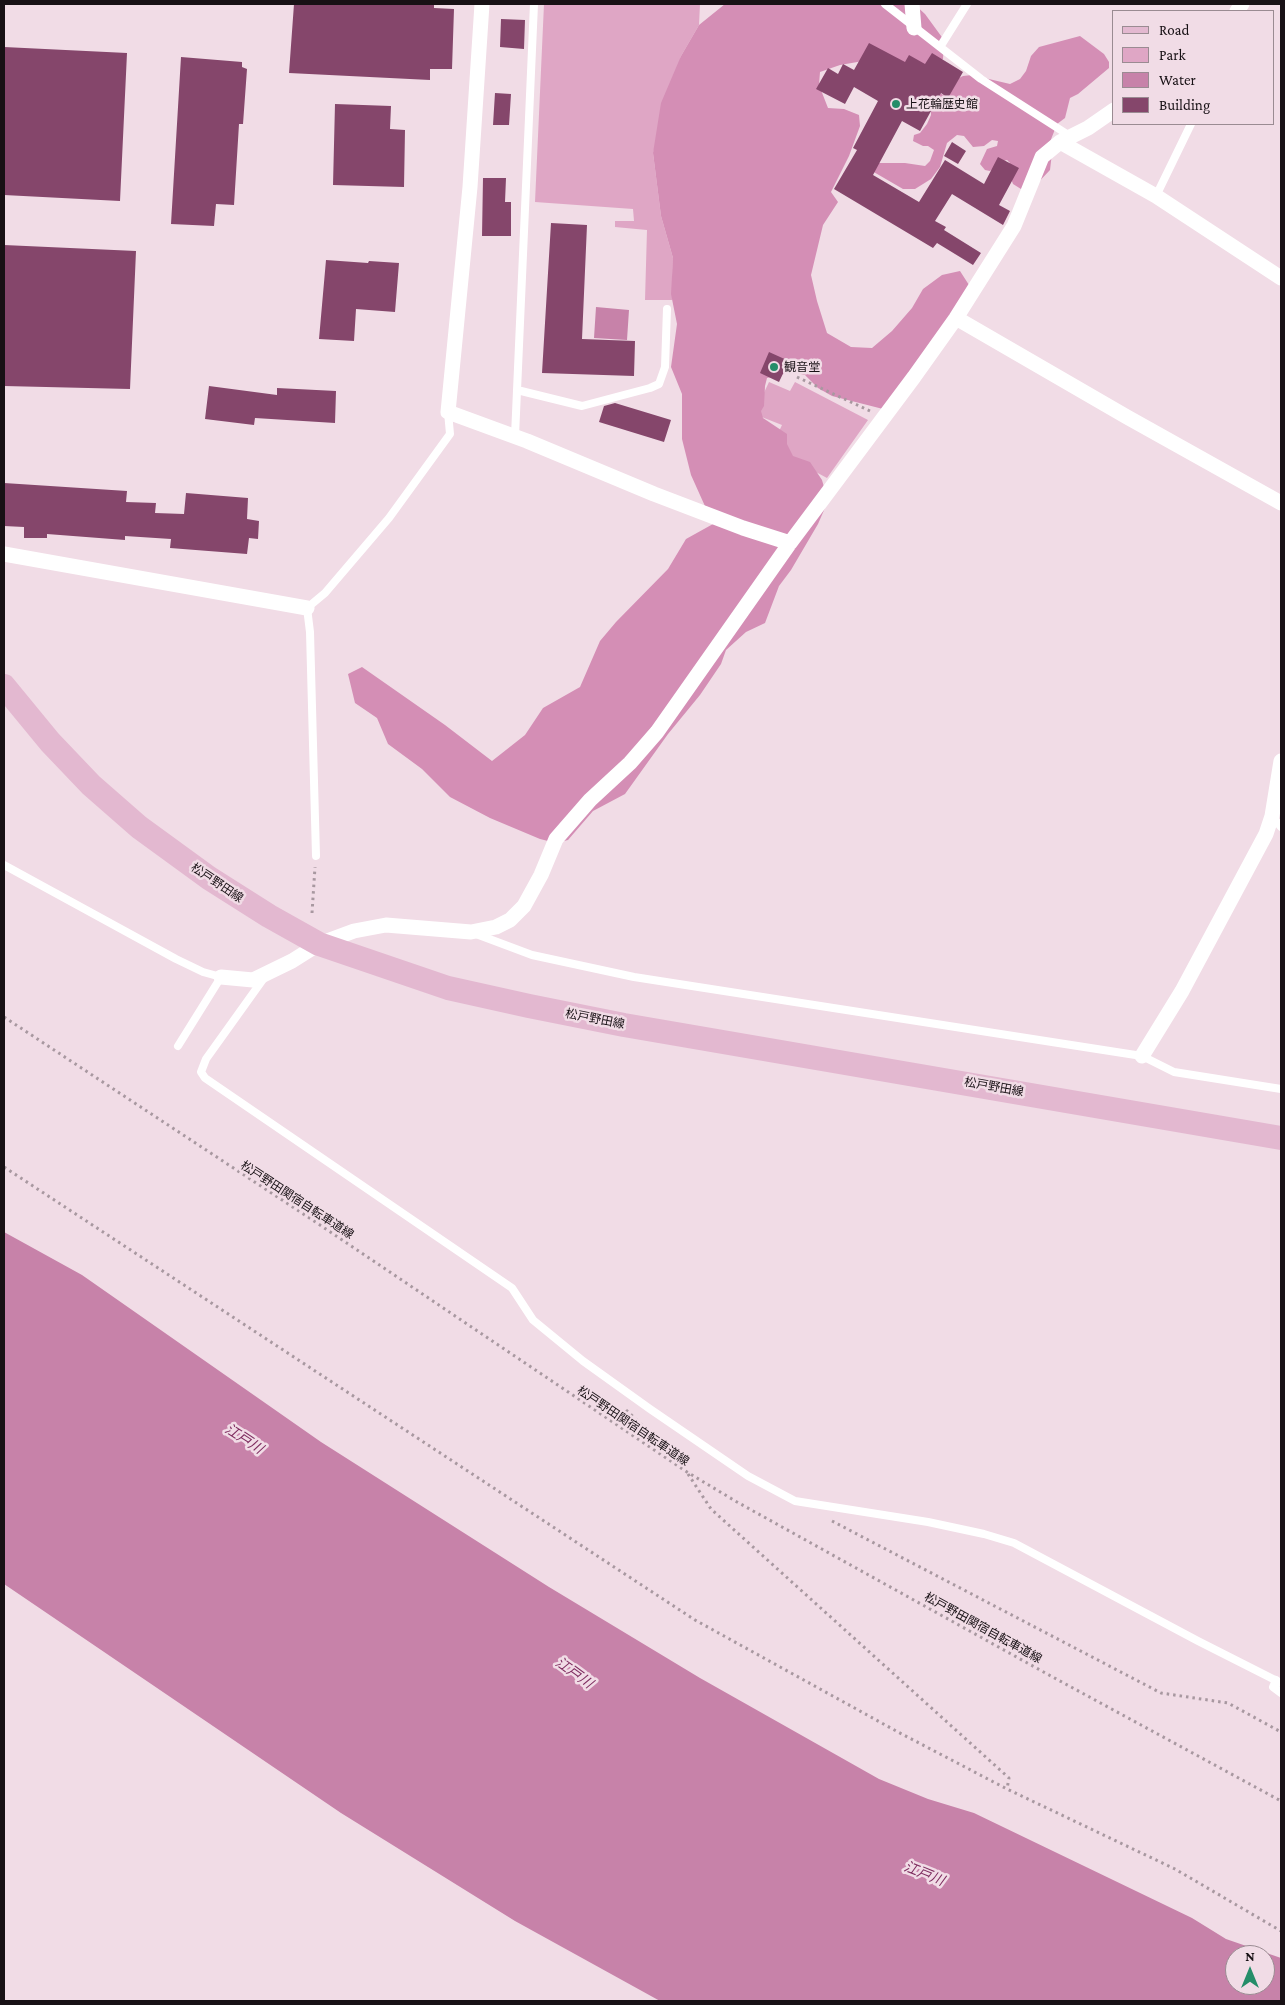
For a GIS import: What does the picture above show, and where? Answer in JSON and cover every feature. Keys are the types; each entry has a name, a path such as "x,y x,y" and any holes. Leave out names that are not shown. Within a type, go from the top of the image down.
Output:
{"main road":[{"name":"松戸野田線","path":"4,686 91,785 139,827 209,878 269,916 319,944 448,988 529,1006 1281,1138"}],"street":[{"path":"482,4 470,187 448,412 515,436 654,494 743,528 790,542"},
{"path":"912,4 914,28"},
{"path":"221,977 253,980 319,944 354,931 386,925 472,932 496,927 510,920 524,906 541,874 556,839 590,800 630,764 657,732 790,542 884,418 956,318 1014,226 1042,157 1065,139 1112,111"},
{"path":"1065,139 1281,278"},
{"path":"956,318 1281,503"},
{"path":"4,554 307,608"},
{"path":"1142,1056 1182,991 1266,834 1276,822 1281,761"}],"lane":[{"path":"515,436 534,4"},
{"path":"885,4 981,79 1065,139"},
{"path":"940,47 967,4"},
{"path":"1156,196 1191,125"},
{"path":"517,390 582,406 659,384 665,367 667,309"},
{"path":"316,856 310,632 307,608 325,593 389,518 450,434 448,412"},
{"path":"4,865 176,959 203,972 221,977 178,1046"},
{"path":"472,932 532,955 634,976 1119,1054 1142,1056 1174,1072 1281,1089"},
{"path":"267,974 206,1059 201,1072 204,1078 512,1288 534,1320 583,1361 650,1409 748,1476 795,1501 928,1522 984,1534 1014,1543 1278,1682 1273,1687 1281,1693"}],"path":[{"path":"797,377 884,418"},
{"path":"312,913 316,856"},
{"name":"松戸野田関宿自転車道線","path":"4,1018 316,1223 687,1472 746,1507 1049,1675 1281,1801"},
{"path":"4,1168 695,1620 898,1732 1007,1789 1175,1869 1281,1931"},
{"path":"619,1403 676,1457 711,1509 1009,1778 1007,1789"},
{"path":"830,1520 1161,1693 1228,1703 1281,1732"}],"green space":[{"path":"544,4 700,4 699,25 681,56 653,153 661,216 673,258 672,300 645,300 647,230 615,227 615,221 634,221 633,209 535,202"},
{"path":"769,382 790,391 795,382 868,420 827,478 771,448 782,425 754,414"}],"shaded area":[{"path":"725,4 914,4 925,14 944,40 943,59 932,66 869,60 840,65 820,72 819,85 828,108 844,109 859,115 860,126 849,156 831,192 838,202 823,225 811,275 827,333 851,347 872,348 892,331 912,308 923,289 942,275 960,271 969,285 964,302 883,409 832,396 818,388 805,375 792,372 767,378 764,406 761,411 763,418 787,434 787,444 793,456 810,462 822,480 828,501 818,524 791,570 779,586 765,623 746,632 726,650 721,664 700,695 668,734 625,794 593,811 568,840 556,843 540,839 490,818 450,797 422,769 388,744 377,718 355,703 348,674 362,667 445,725 492,761 525,735 543,708 580,687 600,641 668,569 686,539 713,524 691,475 682,439 682,394 671,367 677,324 671,294 673,258 661,216 653,153 661,103 681,56 699,25"},
{"path":"1080,36 1104,54 1109,62 1109,68 1078,94 1070,98 1065,118 1057,124 1050,142 1052,153 1050,170 1032,189 1021,189 1013,184 1008,171 1010,163 1007,160 990,171 985,170 980,164 987,149 997,146 998,141 992,140 984,146 973,147 964,136 957,135 947,143 940,167 931,179 915,189 903,189 872,171 876,163 905,163 925,166 930,161 934,150 913,141 914,135 920,133 927,124 937,90 943,95 949,94 959,78 972,75 1010,84 1020,79 1026,71 1031,56 1039,47"}],"water":[{"path":"596,307 629,310 627,340 594,338"},
{"name":"江戸川","path":"4,1232 82,1275 321,1442 549,1587 700,1678 879,1779 928,1799 974,1813 1192,1918 1226,1939 1243,1945 1225,1945 1225,1995 1275,1995 1275,1956 1281,1958 1281,2001 660,2001 515,1921 341,1813 4,1584"}],"building":[{"path":"294,4 434,4 434,8 454,9 452,69 430,69 430,80 289,73"},
{"path":"501,19 525,20 524,49 500,47"},
{"path":"869,43 905,62 909,55 925,64 932,53 963,72 948,98 941,93 920,131 902,121 873,175 919,202 945,160 984,184 998,157 1019,168 999,205 1010,211 1003,225 952,194 935,221 946,227 944,230 981,253 973,265 937,243 933,248 834,189 857,150 853,148 878,101 854,87 845,104 816,89 828,68 838,74 843,64 854,70"},
{"path":"4,47 127,53 120,201 4,195"},
{"path":"181,57 242,62 242,67 247,69 243,124 239,124 234,205 216,204 214,226 171,224"},
{"path":"495,93 511,94 509,125 493,125"},
{"path":"335,104 391,106 390,129 405,130 404,187 333,185"},
{"path":"952,142 966,151 958,164 944,156"},
{"path":"483,178 506,178 505,202 511,202 511,236 482,236"},
{"path":"551,223 587,225 582,339 635,341 634,376 542,373"},
{"path":"4,245 136,251 130,389 4,386"},
{"path":"326,260 399,263 395,312 356,309 354,341 319,339"},
{"name":"観音堂","path":"769,352 789,361 779,382 760,373"},
{"path":"209,386 277,395 277,388 336,391 335,423 255,418 254,425 205,419"},
{"path":"615,403 671,420 664,442 599,422 604,406"},
{"path":"4,483 127,491 126,502 156,503 155,513 184,514 186,493 248,498 247,519 259,521 258,539 249,538 247,554 170,548 171,539 125,536 125,540 47,534 47,538 24,538 24,527 4,526"}],"place":[{"name":"上花輪歴史館","path":"896,104"},
{"name":"観音堂","path":"774,367"}]}
